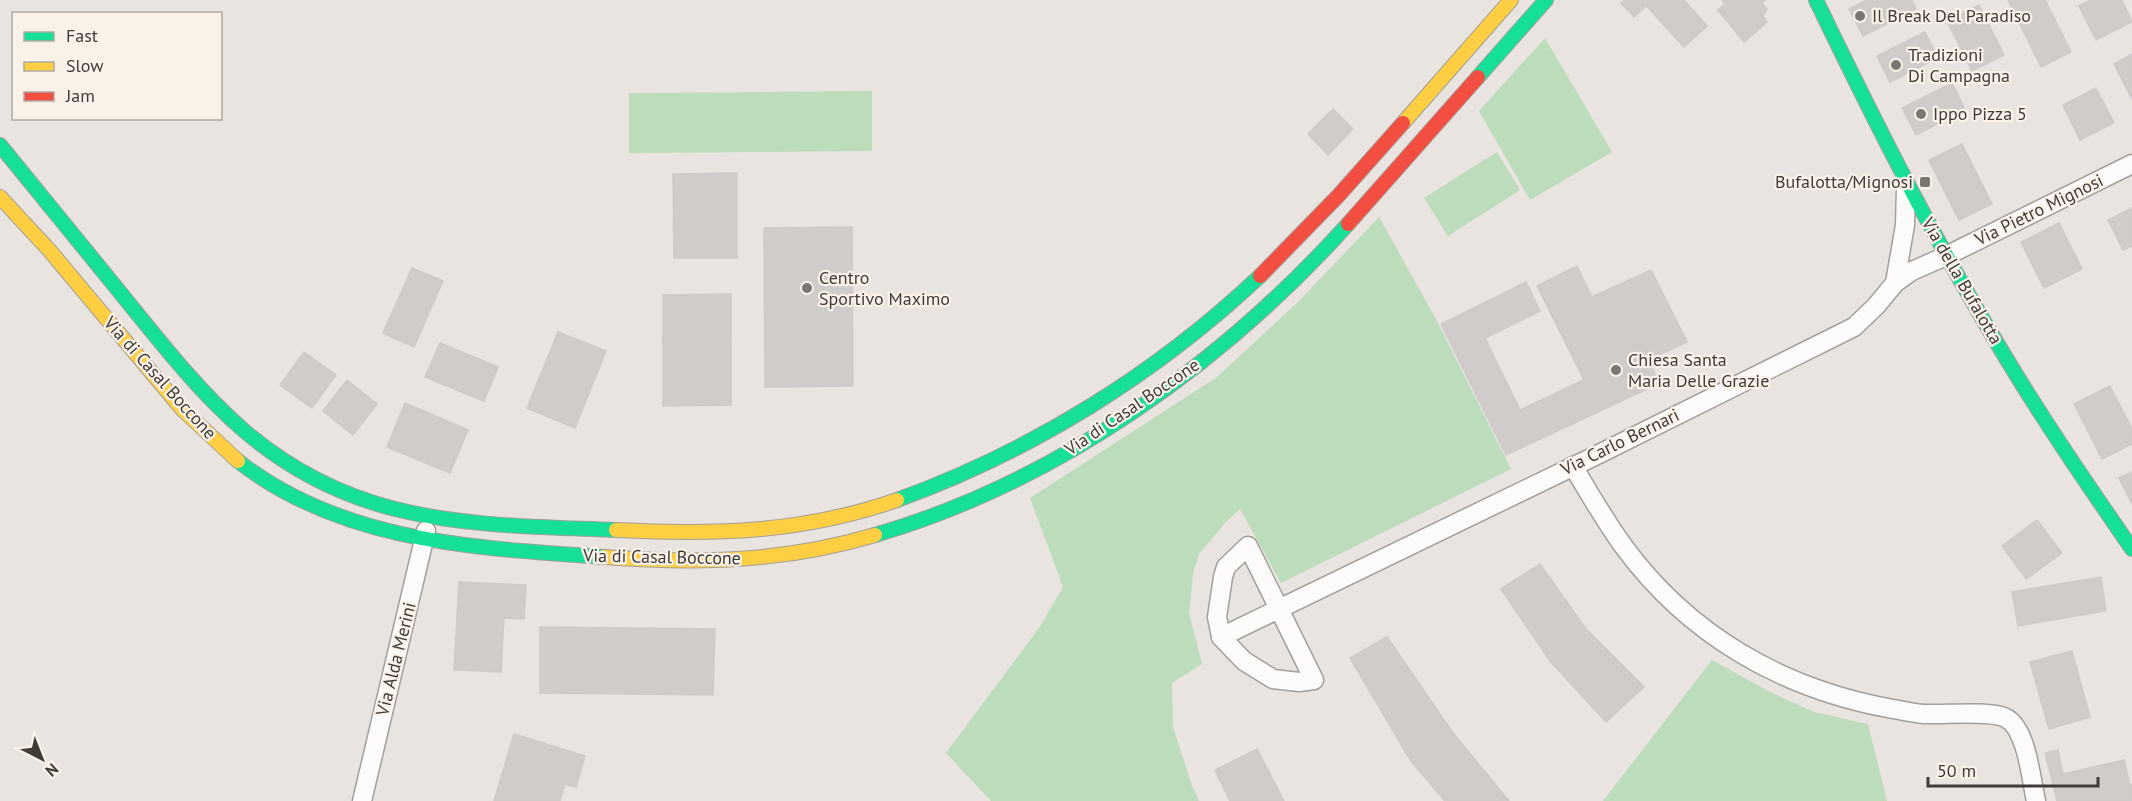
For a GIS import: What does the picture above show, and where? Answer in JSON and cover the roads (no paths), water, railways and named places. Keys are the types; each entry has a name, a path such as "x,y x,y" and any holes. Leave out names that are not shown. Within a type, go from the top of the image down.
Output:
{"street":[{"name":"Via di Casal Boccone","path":"0,145 187,375 237,426 272,454 332,488 365,502 429,517 506,525 658,532 741,532 790,526 859,512 920,493 1012,452 1132,380 1191,338 1268,268 1312,223 1510,0"},
{"name":"Via di Casal Boccone","path":"0,197 50,251 183,411 224,450 272,485 323,512 370,529 424,542 621,558 708,562 773,557 823,549 898,529 964,503 1006,484 1074,447 1135,409 1211,353 1277,297 1335,239 1546,0"},
{"name":"Via della Bufalotta","path":"1816,0 1906,182 1946,256 2025,390 2132,549"},
{"name":"Via Pietro Mignosi","path":"1946,256 2132,164"},
{"path":"1895,283 1905,225 1906,182"},
{"name":"Via Carlo Bernari","path":"1221,637 1854,327 1895,283 1912,271 1946,256"},
{"path":"1573,466 1603,517 1630,554 1666,595 1704,628 1768,670 1827,693 1922,714 1991,714 2006,718 2020,734 2036,801"},
{"name":"Via Alda Merini","path":"362,801 429,517"},
{"path":"1248,546 1314,680 1299,682 1273,678 1244,662 1221,637 1217,617 1223,577 1226,567 1248,546"}],"place":[{"name":"Il Break Del Paradiso","path":"1860,16"},
{"name":"Tradizioni Di Campagna","path":"1896,65"},
{"name":"Ippo Pizza 5","path":"1921,114"},
{"name":"Bufalotta/Mignosi","path":"1925,182"},
{"name":"Centro Sportivo Maximo","path":"807,288"},
{"name":"Chiesa Santa Maria Delle Grazie","path":"1616,370"}]}
